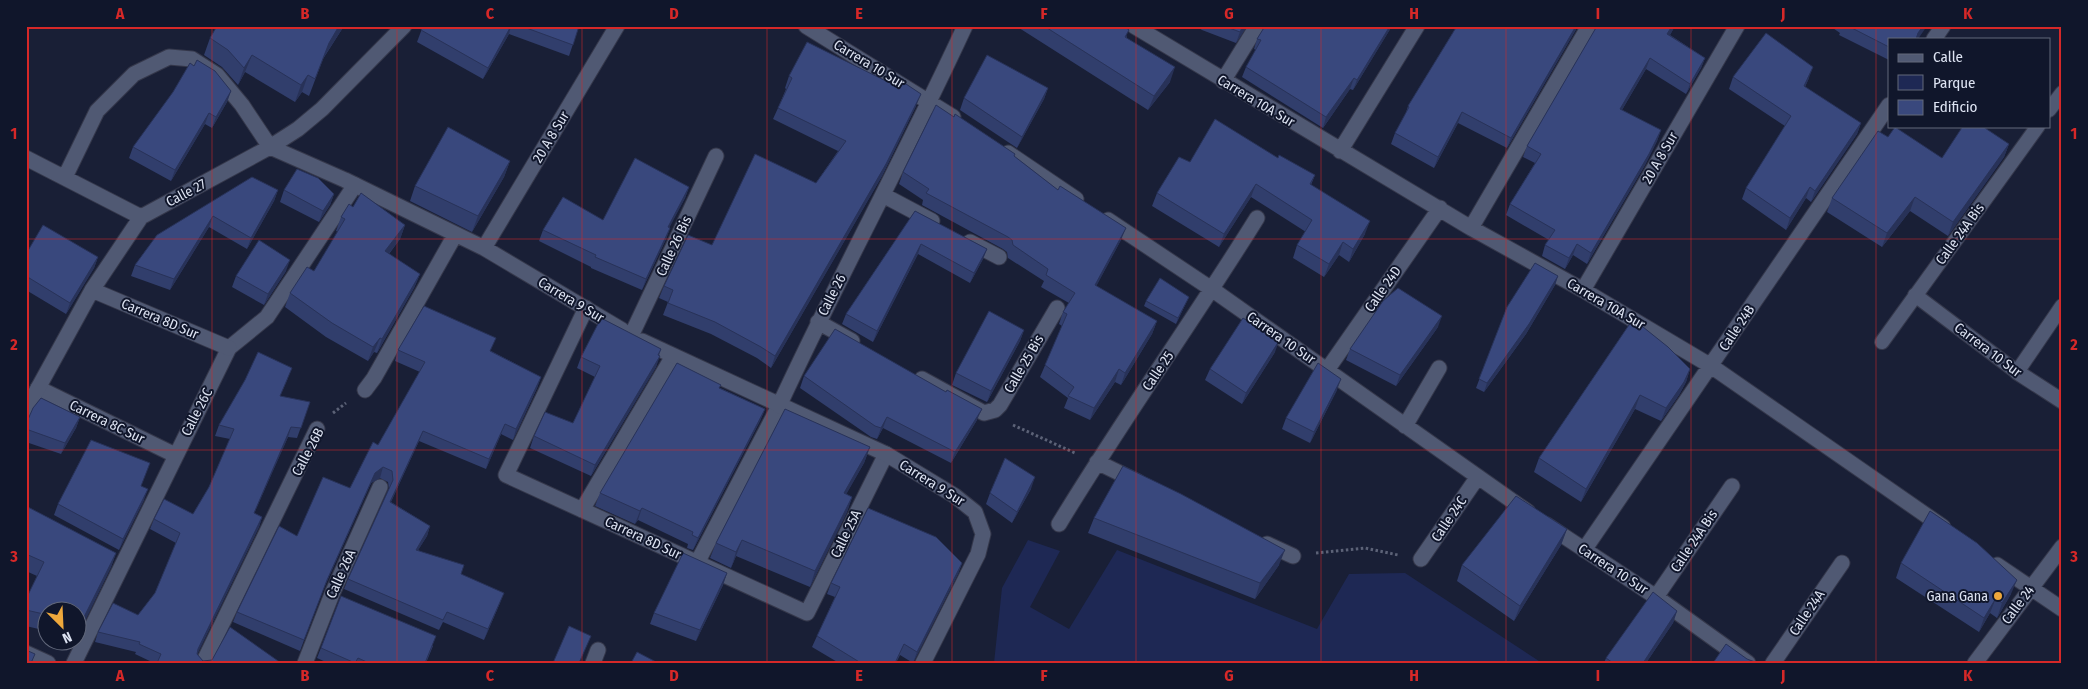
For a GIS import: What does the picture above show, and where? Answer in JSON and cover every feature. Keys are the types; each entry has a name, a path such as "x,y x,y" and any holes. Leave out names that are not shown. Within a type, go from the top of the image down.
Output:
{"street":[{"name":"Calle 27","path":"26,410 92,290 141,217 270,147 298,129 322,109 404,26"},
{"name":"20 A 8 Sur","path":"484,248 617,26"},
{"name":"Carrera 10 Sur","path":"806,26 964,124"},
{"name":"Calle 26","path":"697,563 779,406 818,322 930,102 965,26"},
{"name":"Carrera 10A Sur","path":"1134,26 1471,228 1583,290 1711,366 1957,537"},
{"path":"1224,81 1257,26"},
{"path":"1340,150 1417,26"},
{"path":"1471,228 1589,26"},
{"name":"20 A 8 Sur","path":"1583,290 1737,26"},
{"path":"1935,38 1943,26"},
{"path":"65,177 97,111 134,74 170,57 192,59 217,75 242,104 270,147"},
{"name":"Calle 24B","path":"1584,550 1888,106"},
{"name":"Carrera 10 Sur","path":"997,146 1213,290 1477,478 1656,597 1748,663"},
{"name":"Carrera 9 Sur","path":"270,147 355,185 484,248 631,336 886,454 955,496 975,512 983,534 978,554 923,663"},
{"name":"Calle 26 Bis","path":"631,336 716,156"},
{"path":"26,158 141,217"},
{"name":"Calle 26C","path":"74,663 229,348 267,317 355,185"},
{"path":"883,195 941,226"},
{"name":"Calle 24D","path":"1327,370 1440,208"},
{"name":"Calle 25","path":"1059,524 1097,462 1213,290 1258,218"},
{"path":"365,390 374,378 455,235"},
{"path":"958,235 999,257"},
{"name":"Carrera 8D Sur","path":"92,290 229,348"},
{"name":"Carrera 8D Sur","path":"586,308 506,475 807,613"},
{"name":"Calle 25 Bis","path":"984,412 995,410 1000,404 1056,308"},
{"path":"818,322 862,346"},
{"path":"582,510 673,356"},
{"path":"1405,426 1439,368"},
{"path":"905,370 984,412"},
{"name":"Carrera 10 Sur","path":"2017,372 2062,402"},
{"name":"Carrera 8C Sur","path":"38,388 175,455"},
{"name":"Calle 26B","path":"203,663 317,429"},
{"name":"Calle 25A","path":"807,613 886,454"},
{"path":"1097,462 1150,488"},
{"name":"Calle 24C","path":"1421,559 1477,478"},
{"name":"Calle 24A Bis","path":"1656,597 1732,486"},
{"name":"Calle 26A","path":"305,663 337,596 380,487"},
{"path":"1257,539 1293,556"},
{"name":"Calle 24","path":"1975,663 2062,547"},
{"path":"107,554 123,563"},
{"path":"1982,554 2062,609"},
{"name":"Calle 24A","path":"1773,663 1842,563"},
{"path":"26,653 48,663"}],"lane":[{"path":"2050,109 2062,93"},
{"name":"Calle 24A Bis","path":"1882,342 2037,128"},
{"name":"Carrera 10 Sur","path":"1915,295 2017,372"},
{"path":"2017,372 2062,306"}],"path":[{"name":"Calle 26B","path":"317,429 331,415 365,390"},
{"path":"984,412 1097,462"},
{"path":"1293,556 1365,548 1421,559"}],"green space":[{"path":"1028,540 1060,551 1030,607 1069,629 1117,550 1317,629 1349,574 1405,573 1542,663 994,663 1002,588"}],"building":[{"path":"217,26 339,26 329,43 315,79 308,75 301,85 252,55 244,68 228,50 210,38"},
{"path":"423,26 511,26 488,68 421,30"},
{"path":"521,26 579,26 573,45"},
{"path":"1044,26 1124,26 1129,30 1125,37 1175,67 1154,96"},
{"path":"1224,26 1243,26 1240,32"},
{"path":"1265,26 1390,26 1357,80 1354,78 1326,117 1246,67 1261,40 1257,39"},
{"path":"1457,26 1576,26 1511,138 1462,112 1438,157 1395,133 1408,106"},
{"path":"1597,26 1672,26 1667,34 1705,58 1690,84 1650,58 1620,109 1661,130 1591,253 1577,244 1569,258 1545,245 1555,230 1510,204 1541,154 1527,146"},
{"path":"1848,26 1923,26 1916,38 1888,38 1888,46"},
{"path":"1766,33 1813,67 1804,86 1861,123 1815,191 1810,187 1790,218 1746,188 1791,116 1733,77"},
{"path":"807,42 894,85 906,84 921,94 886,164 775,356 715,322 668,303 673,290 664,286 688,235 712,245 755,154 816,183 846,141 778,108 792,78 789,76"},
{"path":"987,55 1048,88 1022,137 964,98"},
{"path":"197,60 215,71 231,91 216,117 209,113 175,170 133,147 173,92 190,63 194,66"},
{"path":"936,105 954,117 955,114 1015,154 1014,156 1058,190 1060,186 1126,228 1095,285 1157,321 1125,373 1119,369 1094,408 1068,396 1074,387 1045,365 1067,314 1063,312 1075,293 1046,275 1048,269 1013,245 1012,240 1008,237 926,193 929,189 903,172"},
{"path":"1215,119 1278,158 1279,155 1315,175 1310,184 1370,221 1353,249 1343,242 1329,264 1297,245 1312,220 1256,184 1224,234 1157,193 1179,157 1190,162"},
{"path":"448,127 510,161 478,216 415,186"},
{"path":"1894,128 1897,128 1942,158 1962,128 1985,128 2009,144 1953,222 1915,197 1887,233 1832,198 1878,131 1888,137"},
{"path":"635,158 689,187 668,227 670,228 646,279 595,257 596,255 543,230 563,197 603,220"},
{"path":"297,169 318,178 334,194 323,211 284,190"},
{"path":"252,177 278,190 251,238 213,216 174,279 135,265 157,235"},
{"path":"361,193 405,225 385,251 420,274 382,339 380,338 373,347 332,323 290,293 307,267 314,271 345,219 341,217 349,204 353,207"},
{"path":"915,211 987,249 974,273 921,244 877,331 846,314"},
{"path":"43,225 98,257 70,303 26,276 26,254"},
{"path":"259,240 290,260 268,294 236,276"},
{"path":"1535,263 1558,276 1529,324 1487,383 1479,379 1507,307"},
{"path":"1160,278 1189,297 1178,318 1146,301"},
{"path":"1398,288 1442,316 1400,375 1350,349 1383,301"},
{"path":"424,306 496,338 490,351 541,377 516,429 505,424 489,459 423,431 390,502 430,526 416,550 464,565 461,574 504,593 488,629 447,612 443,620 348,579 393,480 392,471 383,467 375,473 327,580 304,640 237,612 279,526 297,536 323,477 350,488 373,442 378,445 425,362 398,350"},
{"path":"989,311 1024,330 991,391 956,373"},
{"path":"601,318 661,349 658,355 660,356 595,465 534,436 545,412 573,423 600,366 581,357"},
{"path":"1243,318 1279,341 1246,393 1210,369"},
{"path":"1633,319 1668,347 1690,369 1684,382 1666,408 1640,395 1586,489 1539,458"},
{"path":"835,329 946,392 947,390 982,409 955,452 887,417 881,428 875,426 804,376"},
{"path":"258,352 292,368 280,396 310,402 301,428 291,427 254,513 262,517 197,654 203,661 212,660 230,627 281,663 157,663 161,654 139,644 140,642 98,632 113,603 138,615 155,593 180,533 154,519 164,499 193,514 209,487 234,429 219,425 245,380"},
{"path":"677,363 721,385 719,388 765,409 698,538 692,535 693,532 642,508 640,511 600,493"},
{"path":"1318,363 1341,379 1314,432 1286,418"},
{"path":"41,398 80,417 65,443 26,429 26,424 33,408"},
{"path":"785,409 870,447 844,493 852,497 815,571 742,540 736,552 716,543"},
{"path":"91,440 150,463 141,486 148,489 123,539 58,504"},
{"path":"1005,458 1035,477 1017,512 990,493"},
{"path":"1123,466 1181,494 1285,550 1260,583 1094,518"},
{"path":"1516,496 1567,529 1520,606 1462,565"},
{"path":"26,506 116,553 88,609 88,602 38,602 38,613 26,610 26,599 44,562 26,554"},
{"path":"868,508 936,537 962,563 917,652 904,644 895,663 861,663 817,636 840,587 831,583"},
{"path":"1930,511 1977,543 2017,580 2002,603 1996,598 1984,618 1901,563"},
{"path":"683,553 727,573 700,630 654,613"},
{"path":"1653,592 1677,611 1643,663 1613,663 1606,658"},
{"path":"341,596 436,636 425,663 369,663 358,658 355,663 321,648"},
{"path":"569,626 591,636 579,663 553,663"},
{"path":"1726,644 1747,659 1755,663 1713,663"},
{"path":"26,650 35,654 31,663 26,663"},
{"path":"637,652 658,663 631,663"}],"place":[{"name":"Gana Gana","path":"1998,596"}]}
